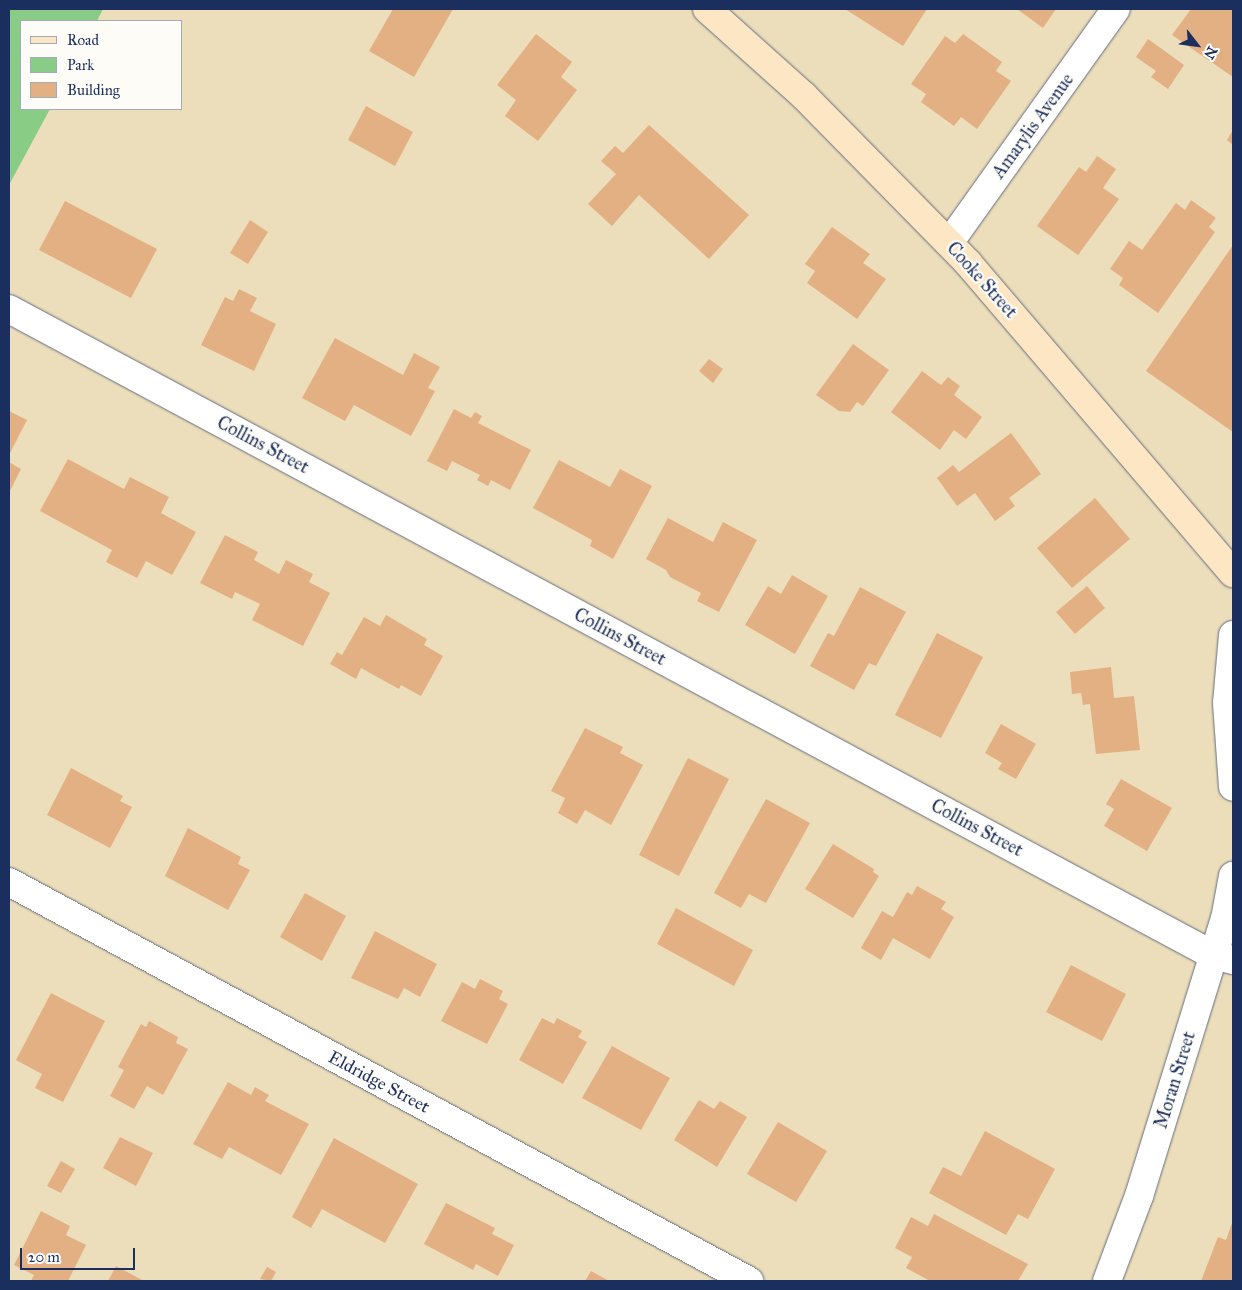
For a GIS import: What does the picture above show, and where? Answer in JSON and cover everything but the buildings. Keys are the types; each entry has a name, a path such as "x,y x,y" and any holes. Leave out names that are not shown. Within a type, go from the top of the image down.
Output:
{"main road":[{"name":"Cooke Street","path":"707,9 804,96 949,242 1068,377 1233,573"}],"street":[{"name":"Amarylis Avenue","path":"949,242 1116,9"},
{"name":"Collins Street","path":"9,309 1223,958"},
{"path":"1233,635 1227,703 1233,787"},
{"name":"Moran Street","path":"1107,1281 1223,958 1233,876"},
{"name":"Eldridge Street","path":"9,882 749,1281"}],"green space":[{"path":"9,9 103,9 98,20 20,20 20,110 49,110 9,185"}]}
